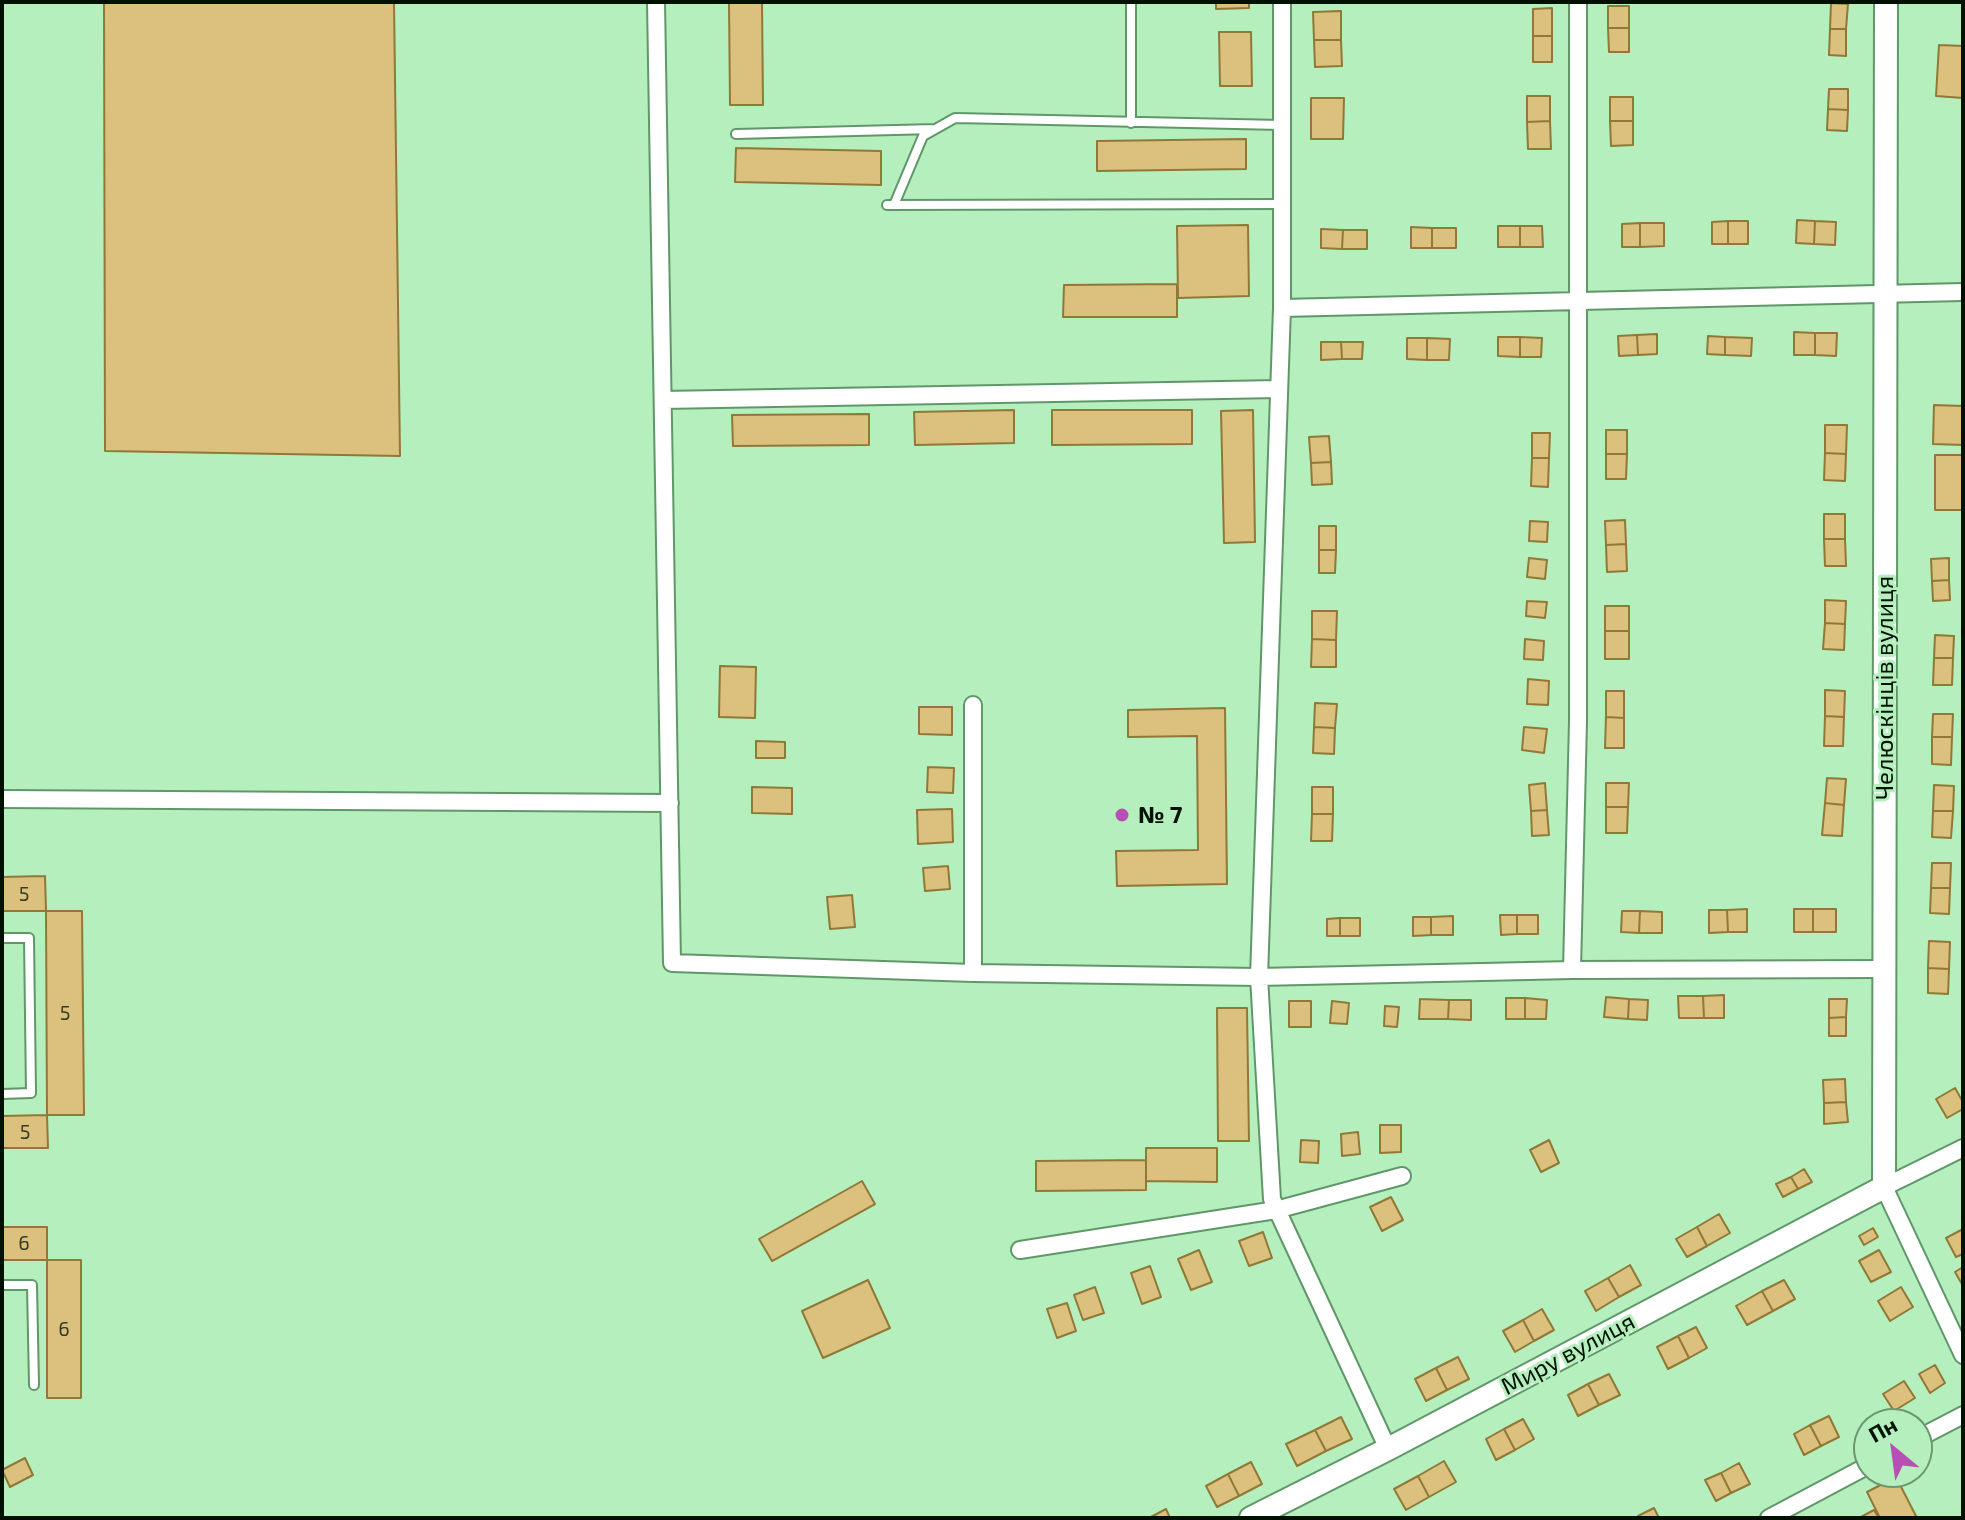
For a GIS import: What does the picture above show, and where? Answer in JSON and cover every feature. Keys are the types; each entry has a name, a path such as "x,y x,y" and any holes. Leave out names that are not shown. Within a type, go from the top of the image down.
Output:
{"main road":[{"name":"Челюскінців вулиця","path":"1884,1187 1886,2"},
{"name":"Миру вулиця","path":"1251,1518 1884,1187"}],"street":[{"path":"656,2 672,963 973,973 1259,977 1572,970 1886,969"},
{"path":"1282,2 1282,308 1259,977 1272,1199 1388,1449"},
{"path":"1572,970 1578,721 1578,2"},
{"path":"1282,308 1963,292"},
{"path":"663,400 1279,389"},
{"path":"973,705 973,973"},
{"path":"2,799 670,803"},
{"path":"1884,1187 1963,1148"},
{"path":"1020,1250 1276,1210 1402,1176"},
{"name":"Челюскінців вулиця","path":"1884,1187 1963,1355"},
{"path":"1933,1431 1963,1415"},
{"path":"1769,1518 1853,1473"}],"lane":[{"path":"1131,2 1131,123"},
{"path":"1282,125 955,118 923,136 890,205 1282,204"},
{"path":"736,134 936,128"},
{"path":"2,938 29,938 31,1093 2,1094"},
{"path":"2,1285 32,1285 34,1385"}],"building":[{"path":"104,2 394,2 400,456 105,451"},
{"path":"729,2 762,2 763,105 730,105"},
{"path":"1216,2 1249,2 1249,8 1216,9"},
{"path":"1831,3 1848,4 1846,29 1830,29"},
{"path":"1608,6 1629,6 1629,28 1608,28"},
{"path":"1552,8 1552,36 1533,36 1533,9"},
{"path":"1341,11 1341,40 1314,40 1313,12"},
{"path":"1608,28 1629,28 1629,52 1609,52"},
{"path":"1830,29 1846,29 1846,56 1829,55"},
{"path":"1219,32 1251,32 1252,86 1220,86"},
{"path":"1533,36 1552,36 1552,62 1533,62"},
{"path":"1314,40 1341,40 1342,66 1315,67"},
{"path":"1939,45 1963,46 1963,98 1936,96"},
{"path":"1829,89 1848,89 1848,110 1828,109"},
{"path":"1527,96 1550,96 1550,121 1527,122"},
{"path":"1610,97 1633,97 1633,121 1610,121"},
{"path":"1311,98 1344,98 1343,139 1311,139"},
{"path":"1828,109 1848,110 1847,131 1827,130"},
{"path":"1550,121 1551,149 1528,149 1527,122"},
{"path":"1610,121 1633,121 1633,145 1611,146"},
{"path":"1246,139 1246,169 1097,171 1097,141"},
{"path":"736,148 881,151 881,185 735,182"},
{"path":"1797,220 1815,221 1814,244 1796,243"},
{"path":"1728,221 1748,221 1748,244 1728,244"},
{"path":"1728,221 1728,244 1712,244 1712,222"},
{"path":"1815,221 1836,222 1835,245 1814,244"},
{"path":"1640,223 1640,247 1622,247 1622,224"},
{"path":"1640,223 1664,223 1664,246 1640,247"},
{"path":"1248,225 1249,296 1178,298 1177,226"},
{"path":"1498,226 1520,226 1520,247 1498,247"},
{"path":"1520,226 1542,226 1543,247 1520,247"},
{"path":"1411,227 1432,228 1432,248 1411,248"},
{"path":"1432,228 1456,228 1456,248 1432,248"},
{"path":"1321,229 1343,230 1342,249 1321,248"},
{"path":"1343,230 1367,230 1367,249 1342,249"},
{"path":"1177,284 1177,317 1063,317 1064,285"},
{"path":"1794,332 1815,333 1815,355 1794,355"},
{"path":"1815,333 1837,333 1836,356 1815,355"},
{"path":"1657,334 1657,354 1638,355 1637,335"},
{"path":"1637,335 1638,355 1619,356 1618,336"},
{"path":"1708,336 1725,337 1725,355 1707,354"},
{"path":"1498,337 1520,337 1520,357 1498,356"},
{"path":"1520,337 1542,338 1541,357 1520,357"},
{"path":"1725,337 1752,338 1751,356 1725,355"},
{"path":"1407,338 1427,338 1427,360 1407,359"},
{"path":"1427,338 1450,339 1449,360 1427,360"},
{"path":"1321,342 1341,342 1342,359 1321,360"},
{"path":"1341,342 1363,342 1362,359 1342,359"},
{"path":"1934,405 1963,406 1963,445 1933,444"},
{"path":"1014,410 1014,443 915,445 914,412"},
{"path":"1052,410 1192,410 1192,444 1052,445"},
{"path":"1253,410 1255,542 1224,543 1221,411"},
{"path":"869,414 869,445 733,446 732,415"},
{"path":"1825,425 1847,425 1846,454 1825,453"},
{"path":"1606,430 1627,430 1627,454 1606,454"},
{"path":"1532,433 1550,433 1549,458 1532,458"},
{"path":"1329,436 1331,462 1311,463 1309,437"},
{"path":"1825,453 1846,454 1845,481 1824,480"},
{"path":"1606,454 1627,454 1626,479 1606,479"},
{"path":"1935,455 1963,455 1963,510 1935,510"},
{"path":"1532,458 1549,458 1548,487 1531,486"},
{"path":"1331,462 1332,484 1312,485 1311,463"},
{"path":"1824,514 1845,514 1845,539 1824,539"},
{"path":"1625,520 1626,544 1606,545 1605,521"},
{"path":"1530,521 1548,522 1547,542 1529,541"},
{"path":"1319,526 1336,526 1336,550 1319,550"},
{"path":"1824,539 1845,539 1846,566 1825,566"},
{"path":"1626,544 1627,571 1607,572 1606,545"},
{"path":"1319,550 1336,550 1335,573 1319,573"},
{"path":"1529,558 1547,560 1545,579 1527,577"},
{"path":"1949,558 1949,580 1932,581 1931,559"},
{"path":"1949,580 1950,600 1933,601 1932,581"},
{"path":"1825,600 1846,601 1845,624 1825,623"},
{"path":"1527,601 1547,602 1545,618 1526,616"},
{"path":"1605,606 1629,606 1629,631 1605,631"},
{"path":"1312,611 1337,611 1336,640 1312,639"},
{"path":"1825,623 1845,624 1844,650 1823,649"},
{"path":"1605,631 1629,631 1629,659 1605,659"},
{"path":"1935,635 1954,636 1953,658 1934,658"},
{"path":"1312,639 1336,640 1336,667 1311,667"},
{"path":"1525,639 1544,641 1543,660 1524,659"},
{"path":"1934,658 1953,658 1952,685 1933,685"},
{"path":"720,666 756,667 755,718 719,717"},
{"path":"1528,679 1549,681 1548,705 1527,704"},
{"path":"1825,690 1845,691 1844,717 1825,716"},
{"path":"1606,691 1624,691 1624,718 1606,717"},
{"path":"1315,703 1337,704 1335,728 1314,727"},
{"path":"919,707 952,707 952,735 919,734"},
{"path":"1225,708 1227,884 1117,886 1116,851 1198,850 1197,736 1128,737 1128,710"},
{"path":"1933,714 1953,714 1952,737 1932,737"},
{"path":"1825,716 1844,717 1843,746 1824,746"},
{"path":"1606,717 1624,718 1624,748 1605,748"},
{"path":"1314,727 1335,728 1334,754 1313,753"},
{"path":"1524,727 1547,729 1544,753 1522,750"},
{"path":"1932,737 1952,737 1951,765 1932,764"},
{"path":"756,741 785,742 785,758 756,758"},
{"path":"928,767 954,768 953,793 927,792"},
{"path":"1827,778 1846,779 1844,805 1825,803"},
{"path":"1545,783 1547,810 1531,811 1529,785"},
{"path":"1606,783 1629,783 1628,807 1606,807"},
{"path":"1934,785 1954,786 1953,811 1933,811"},
{"path":"752,787 792,788 792,814 752,813"},
{"path":"1312,787 1333,787 1333,814 1312,814"},
{"path":"1825,803 1844,805 1842,836 1822,835"},
{"path":"1606,807 1628,807 1627,833 1606,833"},
{"path":"952,809 953,842 918,844 917,810"},
{"path":"1547,810 1549,835 1532,836 1531,811"},
{"path":"1933,811 1953,811 1951,838 1932,837"},
{"path":"1312,814 1333,814 1332,841 1311,841"},
{"path":"1932,863 1951,863 1950,888 1931,888"},
{"path":"948,866 950,889 925,891 923,868"},
{"path":"45,876 46,911 2,911 2,877"},
{"path":"1931,888 1950,888 1949,914 1930,913"},
{"path":"852,895 855,927 830,929 827,897"},
{"path":"1747,909 1747,932 1728,932 1727,910"},
{"path":"1794,909 1813,909 1813,932 1794,932"},
{"path":"1813,909 1836,909 1836,932 1813,932"},
{"path":"1709,910 1727,910 1728,932 1709,933"},
{"path":"46,911 82,911 84,1115 47,1115"},
{"path":"1622,911 1640,911 1639,933 1621,932"},
{"path":"1640,911 1662,912 1662,933 1639,933"},
{"path":"1500,915 1517,915 1517,934 1501,935"},
{"path":"1517,915 1538,915 1538,934 1517,934"},
{"path":"1453,916 1453,935 1431,935 1431,917"},
{"path":"1413,917 1431,917 1431,935 1413,936"},
{"path":"1340,918 1360,918 1360,936 1340,936"},
{"path":"1340,918 1340,936 1327,936 1327,919"},
{"path":"1929,941 1950,942 1949,969 1928,968"},
{"path":"1928,968 1949,969 1948,994 1928,993"},
{"path":"1724,995 1724,1018 1704,1018 1703,996"},
{"path":"1678,996 1703,996 1704,1018 1679,1018"},
{"path":"1606,997 1629,999 1628,1019 1604,1017"},
{"path":"1506,998 1525,998 1525,1019 1506,1019"},
{"path":"1525,998 1547,1000 1546,1019 1525,1019"},
{"path":"1420,999 1449,1000 1448,1019 1419,1019"},
{"path":"1629,999 1648,1000 1647,1020 1628,1019"},
{"path":"1829,999 1847,999 1846,1017 1829,1018"},
{"path":"1449,1000 1471,1000 1471,1020 1448,1019"},
{"path":"1289,1001 1311,1001 1311,1027 1289,1027"},
{"path":"1332,1001 1349,1003 1347,1024 1330,1023"},
{"path":"1385,1006 1399,1007 1397,1027 1384,1026"},
{"path":"1217,1008 1247,1008 1249,1141 1218,1141"},
{"path":"1846,1017 1846,1036 1829,1036 1829,1018"},
{"path":"1845,1079 1846,1102 1824,1103 1823,1080"},
{"path":"1955,1088 1963,1102 1963,1109 1947,1118 1936,1099"},
{"path":"1846,1102 1848,1122 1824,1124 1824,1103"},
{"path":"47,1115 48,1148 2,1148 2,1116"},
{"path":"1380,1125 1401,1125 1401,1152 1380,1153"},
{"path":"1358,1132 1360,1154 1342,1156 1341,1134"},
{"path":"1301,1140 1319,1141 1318,1163 1300,1162"},
{"path":"1549,1140 1559,1163 1541,1172 1530,1150"},
{"path":"1146,1148 1217,1148 1217,1182 1146,1181"},
{"path":"1146,1160 1146,1190 1036,1191 1036,1161"},
{"path":"1804,1169 1812,1182 1798,1189 1791,1177"},
{"path":"1791,1177 1798,1189 1783,1197 1776,1184"},
{"path":"862,1181 875,1204 772,1261 759,1239"},
{"path":"1391,1197 1403,1220 1382,1231 1370,1207"},
{"path":"1719,1214 1730,1233 1707,1246 1697,1227"},
{"path":"2,1227 47,1227 47,1260 2,1260"},
{"path":"1697,1227 1707,1246 1687,1257 1676,1239"},
{"path":"1873,1228 1878,1237 1864,1245 1859,1236"},
{"path":"1963,1229 1963,1254 1956,1257 1946,1238"},
{"path":"1263,1232 1272,1258 1249,1266 1239,1241"},
{"path":"1199,1250 1212,1282 1191,1290 1178,1259"},
{"path":"1879,1250 1891,1272 1871,1282 1859,1261"},
{"path":"47,1260 81,1260 81,1398 47,1398"},
{"path":"1630,1265 1641,1285 1619,1297 1608,1278"},
{"path":"1150,1266 1161,1297 1142,1304 1131,1273"},
{"path":"1963,1267 1963,1286 1955,1272"},
{"path":"1608,1278 1619,1297 1596,1311 1585,1291"},
{"path":"868,1280 890,1328 823,1358 802,1311"},
{"path":"1784,1280 1795,1299 1773,1311 1762,1291"},
{"path":"1095,1287 1104,1313 1083,1320 1074,1295"},
{"path":"1901,1287 1913,1307 1890,1321 1878,1301"},
{"path":"1762,1291 1773,1311 1747,1325 1736,1306"},
{"path":"1067,1303 1076,1331 1057,1338 1047,1309"},
{"path":"1542,1309 1554,1330 1534,1341 1523,1320"},
{"path":"1523,1320 1534,1341 1515,1352 1503,1331"},
{"path":"1696,1327 1707,1348 1689,1358 1678,1336"},
{"path":"1678,1336 1689,1358 1668,1369 1657,1347"},
{"path":"1458,1357 1469,1379 1447,1390 1436,1368"},
{"path":"1935,1365 1945,1383 1930,1393 1919,1374"},
{"path":"1436,1368 1447,1390 1426,1401 1415,1379"},
{"path":"1609,1374 1620,1395 1599,1405 1588,1384"},
{"path":"1904,1381 1915,1398 1899,1408 1892,1408 1883,1394"},
{"path":"1588,1384 1599,1405 1578,1416 1568,1395"},
{"path":"1829,1416 1839,1437 1821,1446 1810,1425"},
{"path":"1341,1417 1352,1439 1326,1451 1315,1430"},
{"path":"1523,1419 1534,1439 1515,1450 1504,1429"},
{"path":"1810,1425 1821,1446 1804,1455 1794,1434"},
{"path":"1504,1429 1515,1450 1496,1460 1486,1439"},
{"path":"1315,1430 1326,1451 1297,1466 1286,1444"},
{"path":"25,1458 33,1475 10,1487 2,1470"},
{"path":"1444,1461 1456,1482 1429,1497 1418,1476"},
{"path":"1251,1462 1262,1484 1239,1496 1228,1474"},
{"path":"1739,1463 1750,1484 1731,1493 1721,1473"},
{"path":"1721,1473 1731,1493 1716,1501 1705,1480"},
{"path":"1228,1474 1239,1496 1217,1507 1206,1486"},
{"path":"1418,1476 1429,1497 1406,1510 1394,1489"},
{"path":"1875,1488 1902,1488 1917,1518 1880,1518 1867,1492"},
{"path":"1654,1508 1659,1518 1639,1518 1638,1516"},
{"path":"1166,1509 1170,1518 1149,1518"},
{"path":"1874,1510 1879,1518 1859,1518"}],"place":[{"name":"№ 7","path":"1122,815"}]}
